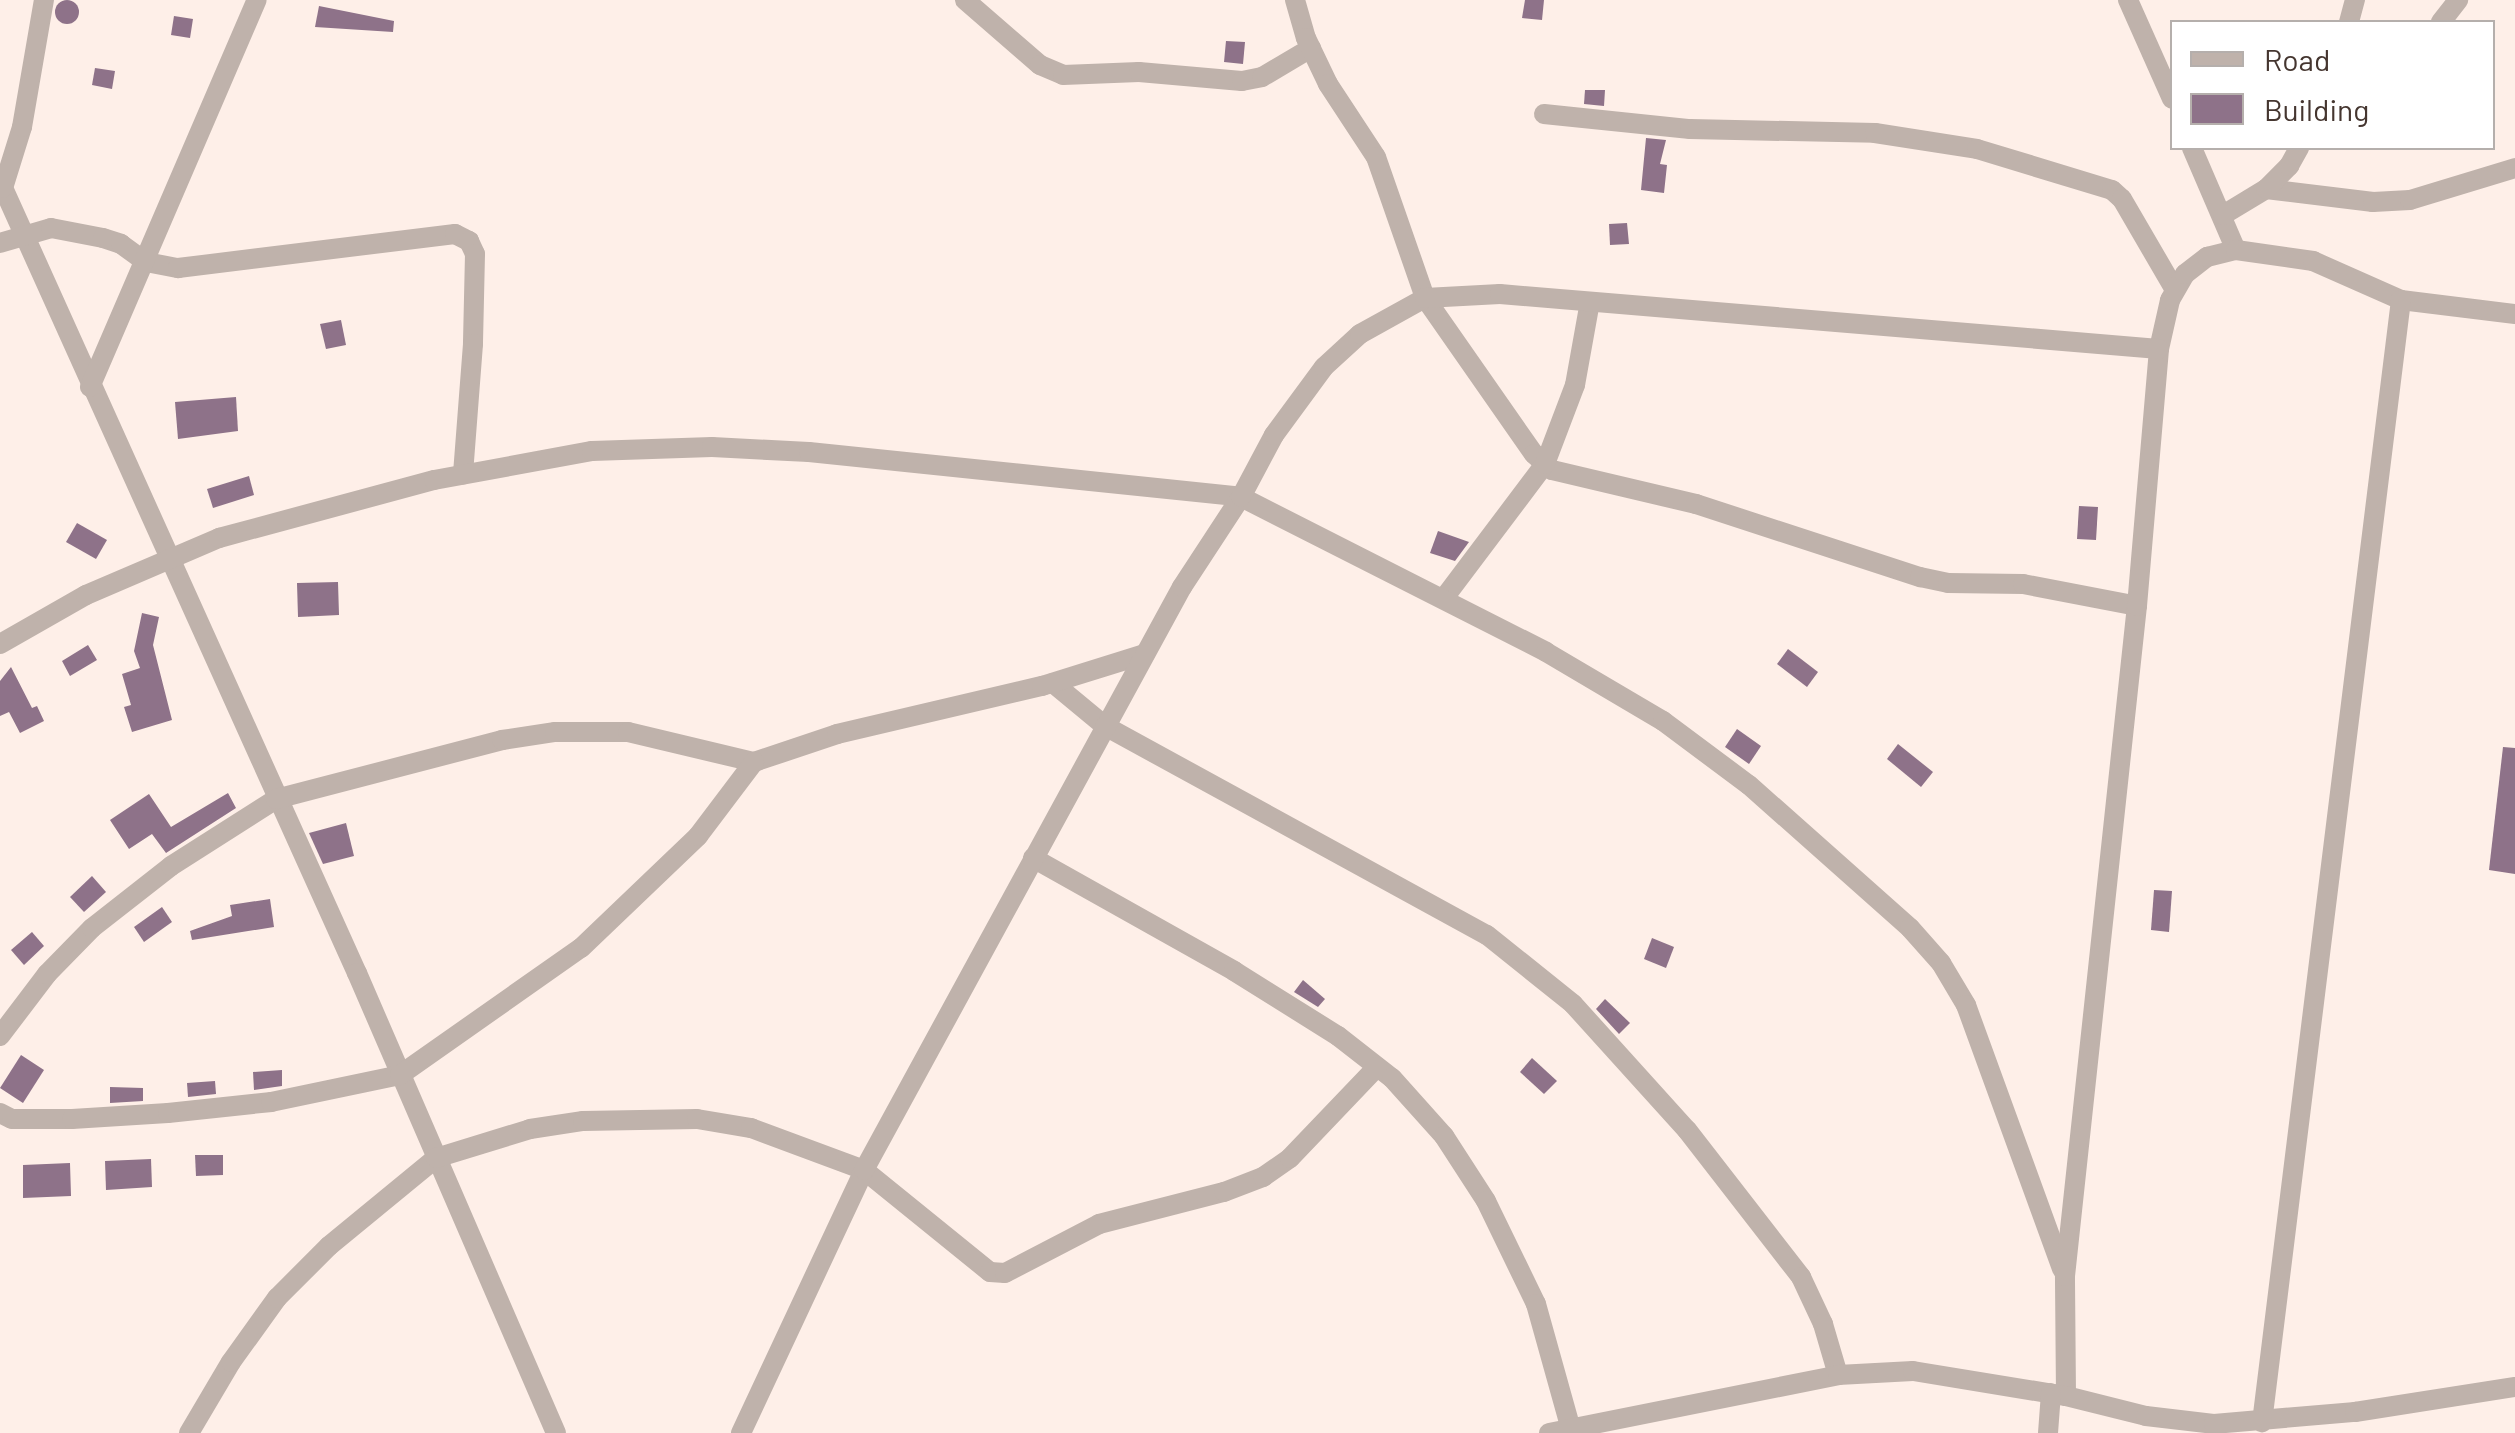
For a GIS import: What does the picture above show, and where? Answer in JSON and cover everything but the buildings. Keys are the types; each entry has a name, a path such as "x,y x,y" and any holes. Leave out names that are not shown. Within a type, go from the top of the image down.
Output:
{"street":[{"path":"44,0 22,127 2,184 556,1433"},
{"path":"90,387 257,0"},
{"path":"965,0 1040,64 1063,75 1139,72 1242,81 1262,77 1311,48"},
{"path":"1295,0 1328,84 1376,157 1424,298 1545,464 1571,477 1696,504 1920,577 1948,583 2023,584 2137,606"},
{"path":"2128,0 2170,94"},
{"path":"2442,20 2458,0"},
{"path":"1544,114 1690,129 1875,133 1977,149 2112,190 2122,199 2175,290"},
{"path":"2193,150 2236,250"},
{"path":"2223,216 2266,188 2289,166 2299,150"},
{"path":"2266,188 2372,202 2410,200 2515,168"},
{"path":"0,243 51,228 104,238 121,244 146,262 178,268 456,234 470,241 475,254 473,344 463,475"},
{"path":"2048,1433 2059,1395 2065,1276 2137,606 2159,349 2175,290 2185,274 2207,257 2236,250 2313,261 2401,300 2515,314"},
{"path":"741,1433 864,1170 1182,586 1241,497 1274,435 1324,367 1360,334 1424,298 1500,294 2159,349"},
{"path":"2262,1422 2401,300"},
{"path":"1444,598 1545,464 1576,385 1590,302"},
{"path":"0,644 86,595 169,558 306,513 463,475 592,451 712,447 809,452 1241,497 1444,598 1663,721 1750,785 1910,928 1941,963 1966,1005 2065,1276"},
{"path":"0,1036 47,974 92,928 171,866 276,799 502,740 554,732 628,732 754,762 885,721 1053,683 1145,654"},
{"path":"1053,683 1105,726 1487,934 1573,1004 1687,1130 1801,1277 1823,1324 1838,1375"},
{"path":"0,1113 12,1119 72,1119 168,1113 270,1102 400,1074 581,948 698,836 754,762"},
{"path":"1033,858 1234,970 1338,1036 1378,1067 1444,1136 1486,1201 1536,1304 1571,1429"},
{"path":"189,1433 231,1362 277,1298 388,1194 436,1158 530,1129 584,1122 697,1119 751,1128 864,1170 990,1272 1004,1273 1099,1224 1224,1192 1263,1177 1290,1158 1378,1067"},
{"path":"1549,1433 1838,1375 1914,1371 2059,1395 2146,1416 2214,1424 2262,1422 2515,1387"}]}
